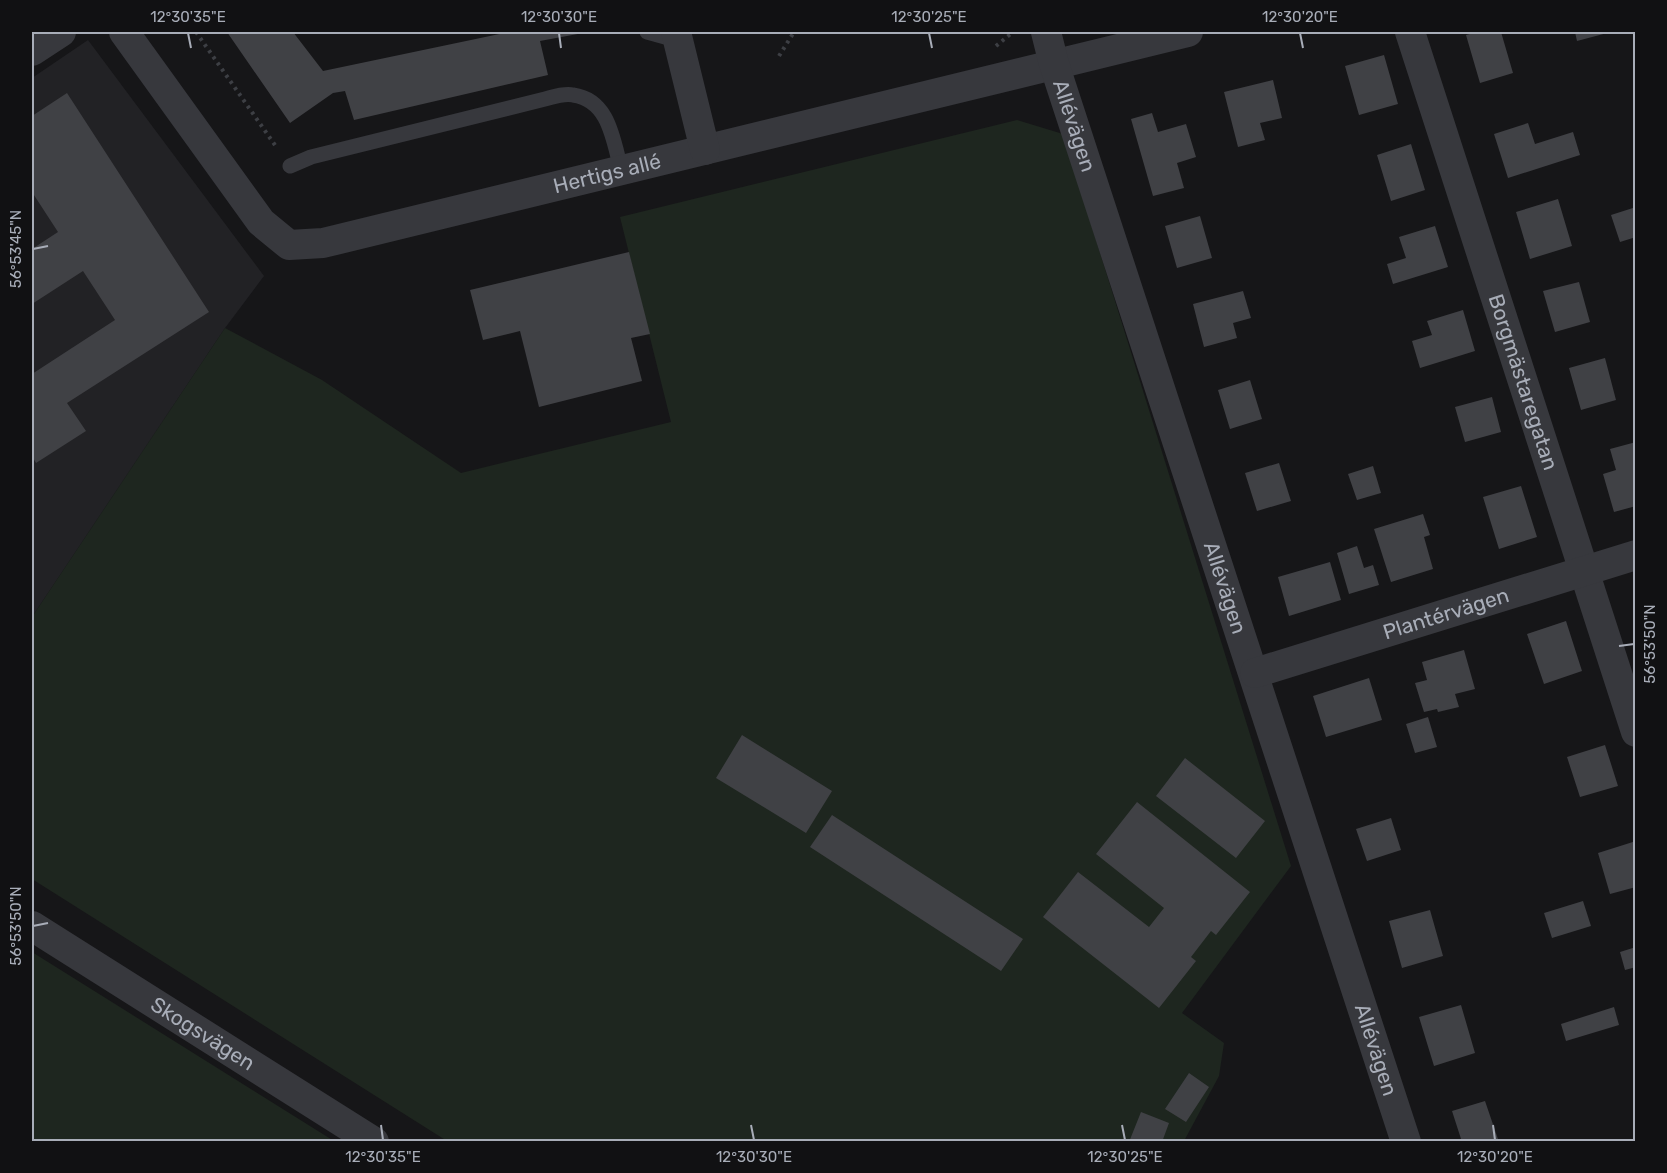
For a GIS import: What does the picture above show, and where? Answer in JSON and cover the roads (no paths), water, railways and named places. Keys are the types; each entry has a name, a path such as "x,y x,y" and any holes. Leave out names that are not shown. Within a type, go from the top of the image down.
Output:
{"street":[{"path":"32,51 61,32"},
{"name":"Hertigs allé","path":"124,32 261,222 289,245 323,243 1188,32"},
{"path":"666,32 705,150"},
{"name":"Allévägen","path":"1046,32 1054,64 1255,673 1406,1142"},
{"name":"Borgmästaregatan","path":"1410,32 1635,732"},
{"name":"Plantérvägen","path":"1255,673 1635,555"},
{"name":"Skogsvägen","path":"32,926 374,1142"}],"lane":[{"path":"290,166 322,154 572,94 594,102 608,122 621,169"}]}
